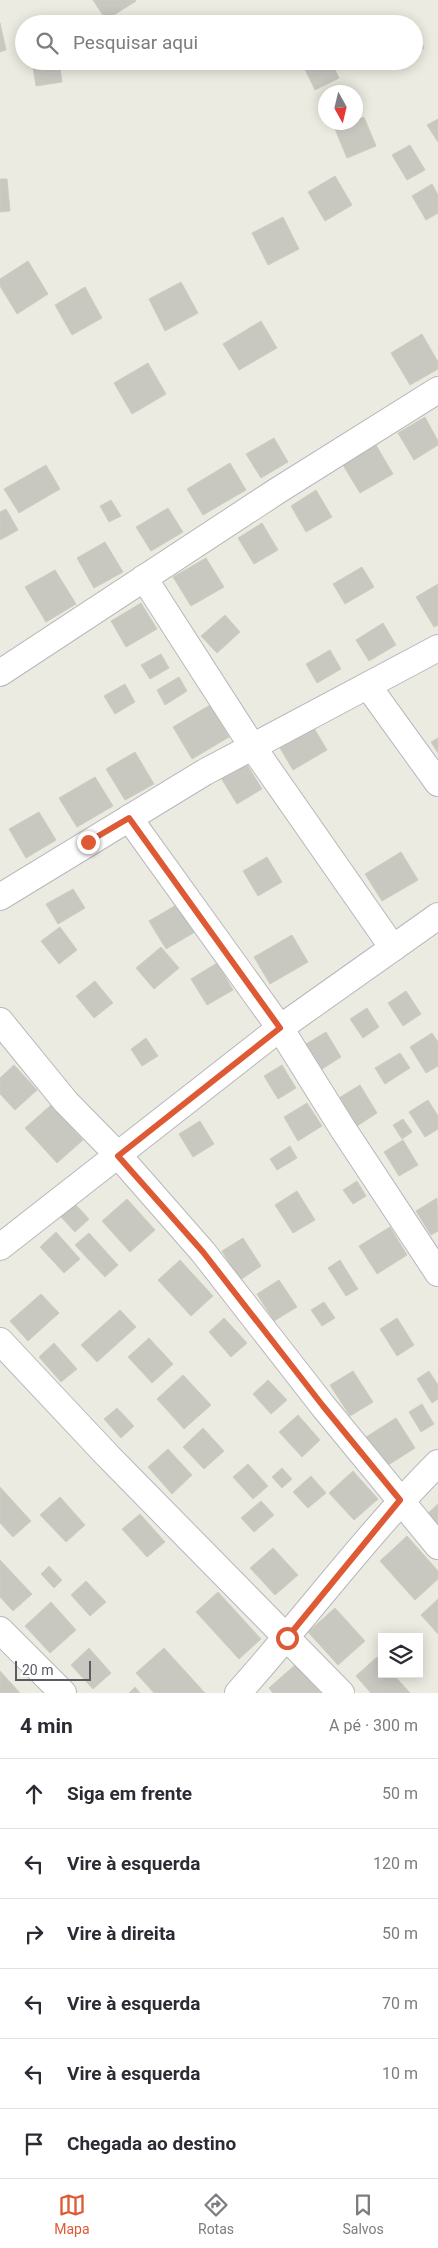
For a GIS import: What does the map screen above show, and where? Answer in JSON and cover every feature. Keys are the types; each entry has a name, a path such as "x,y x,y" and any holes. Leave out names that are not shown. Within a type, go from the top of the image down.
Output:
{"street":[{"path":"0,672 277,491 438,390"},
{"path":"144,578 252,746 393,948"},
{"path":"0,897 252,746 438,648"},
{"path":"368,686 438,783"},
{"path":"129,818 280,1028 348,1137 438,1273"},
{"path":"0,1247 280,1028 438,916"},
{"path":"0,1021 66,1102 118,1156 203,1252 323,1406 438,1546"},
{"path":"0,1341 108,1456 341,1693"},
{"path":"238,1693 287,1638 400,1500 438,1463"},
{"path":"0,1630 63,1693"}],"building":[{"path":"93,0 136,1 114,15 103,15"},
{"path":"0,23 6,50 0,52"},
{"path":"33,70 60,70 62,82 36,86"},
{"path":"305,70 335,70 339,78 325,85 318,85 318,88 315,90"},
{"path":"363,117 376,146 347,158 335,130 363,130"},
{"path":"438,119 438,142 427,125"},
{"path":"410,145 425,170 407,180 392,155"},
{"path":"335,176 352,205 325,221 308,192"},
{"path":"0,179 7,179 10,211 0,212"},
{"path":"432,184 438,195 438,213 426,220 412,196"},
{"path":"283,217 299,249 268,265 252,233"},
{"path":"28,261 48,294 17,314 0,286 0,279"},
{"path":"181,282 198,313 165,331 149,299"},
{"path":"85,287 102,318 72,335 55,305"},
{"path":"261,321 277,348 239,370 223,344"},
{"path":"422,334 438,362 438,369 410,385 391,353"},
{"path":"148,363 166,394 132,414 114,383"},
{"path":"425,417 438,441 438,445 414,460 398,433"},
{"path":"274,438 288,462 261,478 246,454"},
{"path":"376,445 393,474 360,493 343,465"},
{"path":"230,463 246,490 203,515 187,489"},
{"path":"46,465 60,489 19,513 4,489"},
{"path":"316,490 332,517 306,532 291,506"},
{"path":"111,500 121,516 109,522 100,506"},
{"path":"168,508 183,532 151,551 136,527"},
{"path":"6,509 18,530 0,540 0,512"},
{"path":"262,523 278,550 254,564 238,538"},
{"path":"105,542 123,572 94,588 77,558"},
{"path":"206,558 224,587 191,606 173,577"},
{"path":"362,567 374,587 345,604 333,584"},
{"path":"55,570 76,604 46,622 25,587"},
{"path":"438,584 438,625 434,627 416,597"},
{"path":"141,603 157,629 126,647 111,621"},
{"path":"225,615 240,632 217,653 201,636"},
{"path":"383,623 396,645 369,661 356,640"},
{"path":"330,650 341,669 317,683 306,664"},
{"path":"161,654 169,668 150,679 141,665"},
{"path":"179,677 187,691 165,705 157,690"},
{"path":"125,684 135,702 115,714 104,696"},
{"path":"210,705 229,737 192,759 173,727"},
{"path":"311,723 327,750 293,770 277,743"},
{"path":"438,738 438,753 431,742"},
{"path":"135,752 154,784 125,800 106,769"},
{"path":"246,763 262,789 237,804 221,778"},
{"path":"95,777 113,806 77,827 59,798"},
{"path":"39,812 56,840 26,858 9,829"},
{"path":"401,852 418,880 382,901 365,874"},
{"path":"267,857 282,882 258,896 243,871"},
{"path":"73,889 85,908 58,924 46,904"},
{"path":"178,904 195,932 166,949 149,921"},
{"path":"60,927 77,950 59,964 41,941"},
{"path":"292,935 308,962 270,984 254,957"},
{"path":"161,947 179,968 154,989 136,968"},
{"path":"217,963 233,990 207,1005 191,979"},
{"path":"95,981 113,1003 94,1018 76,996"},
{"path":"406,991 421,1014 403,1026 388,1003"},
{"path":"367,1008 379,1027 363,1038 350,1019"},
{"path":"326,1032 341,1057 322,1069 306,1044"},
{"path":"432,1033 438,1042 438,1066 426,1073 410,1047"},
{"path":"146,1038 158,1056 142,1066 131,1049"},
{"path":"400,1053 410,1068 385,1084 375,1068"},
{"path":"14,1065 37,1090 15,1110 0,1094 0,1078"},
{"path":"282,1065 296,1088 278,1099 264,1076"},
{"path":"360,1085 377,1113 351,1130 334,1101"},
{"path":"428,1100 438,1116 438,1129 425,1137 409,1112"},
{"path":"307,1103 322,1126 298,1141 284,1117"},
{"path":"51,1105 83,1140 57,1163 25,1128"},
{"path":"403,1119 412,1132 402,1139 393,1125"},
{"path":"200,1121 214,1144 193,1157 179,1134"},
{"path":"403,1140 418,1165 399,1176 384,1152"},
{"path":"290,1146 297,1158 277,1170 270,1159"},
{"path":"357,1181 366,1196 353,1204 343,1190"},
{"path":"297,1191 315,1220 293,1233 275,1205"},
{"path":"437,1198 438,1231 431,1235 416,1211"},
{"path":"127,1199 155,1230 130,1252 102,1221"},
{"path":"74,1203 89,1219 75,1232 60,1216"},
{"path":"390,1227 407,1255 377,1274 359,1246"},
{"path":"56,1232 80,1259 64,1273 40,1247"},
{"path":"89,1233 118,1265 105,1277 75,1245"},
{"path":"243,1238 261,1266 240,1280 222,1251"},
{"path":"180,1260 213,1296 191,1316 158,1280"},
{"path":"340,1260 358,1289 346,1296 328,1268"},
{"path":"279,1280 297,1307 274,1321 257,1294"},
{"path":"41,1294 59,1313 28,1341 10,1321"},
{"path":"324,1302 335,1318 322,1326 311,1310"},
{"path":"120,1310 136,1327 97,1362 81,1345"},
{"path":"224,1318 247,1343 231,1357 209,1332"},
{"path":"397,1318 414,1345 397,1356 380,1329"},
{"path":"149,1338 173,1364 152,1383 128,1357"},
{"path":"54,1343 77,1369 61,1382 39,1357"},
{"path":"353,1371 373,1402 350,1416 330,1385"},
{"path":"429,1371 438,1385 438,1399 432,1403 417,1379"},
{"path":"183,1375 211,1405 184,1429 157,1399"},
{"path":"268,1380 287,1400 271,1414 253,1394"},
{"path":"422,1404 434,1424 421,1432 409,1412"},
{"path":"117,1408 134,1426 121,1438 104,1419"},
{"path":"298,1415 320,1440 302,1457 279,1432"},
{"path":"396,1418 415,1448 382,1469 363,1439"},
{"path":"203,1428 224,1451 204,1469 183,1447"},
{"path":"168,1449 192,1475 172,1494 148,1467"},
{"path":"248,1464 268,1486 253,1499 233,1477"},
{"path":"282,1468 292,1479 282,1488 272,1477"},
{"path":"353,1471 378,1499 354,1520 329,1493"},
{"path":"311,1476 326,1493 308,1508 293,1492"},
{"path":"0,1487 31,1521 13,1537 0,1523"},
{"path":"60,1497 85,1525 66,1542 40,1515"},
{"path":"261,1501 274,1515 254,1532 241,1518"},
{"path":"438,1504 438,1528 426,1515"},
{"path":"140,1514 165,1542 147,1557 122,1529"},
{"path":"407,1536 438,1571 438,1579 415,1600 380,1561"},
{"path":"273,1548 298,1575 275,1595 250,1568"},
{"path":"0,1560 32,1594 13,1611 0,1597"},
{"path":"49,1566 62,1580 54,1588 41,1574"},
{"path":"86,1581 106,1602 90,1616 71,1595"},
{"path":"218,1592 261,1639 239,1659 196,1612"},
{"path":"438,1599 438,1634 421,1615"},
{"path":"51,1602 76,1630 50,1653 25,1626"},
{"path":"335,1608 365,1641 338,1665 308,1632"},
{"path":"89,1648 111,1673 93,1689 71,1665"},
{"path":"164,1648 205,1693 154,1693 136,1673"},
{"path":"377,1657 378,1678 397,1678 410,1693 371,1693 356,1676"},
{"path":"295,1665 321,1693 273,1693 269,1688"},
{"path":"0,1671 20,1693 0,1693"},
{"path":"135,1687 140,1693 129,1693"}],"route":[{"path":"88,842 129,818 280,1028 118,1156 203,1252 323,1406 400,1500 287,1638"}]}
